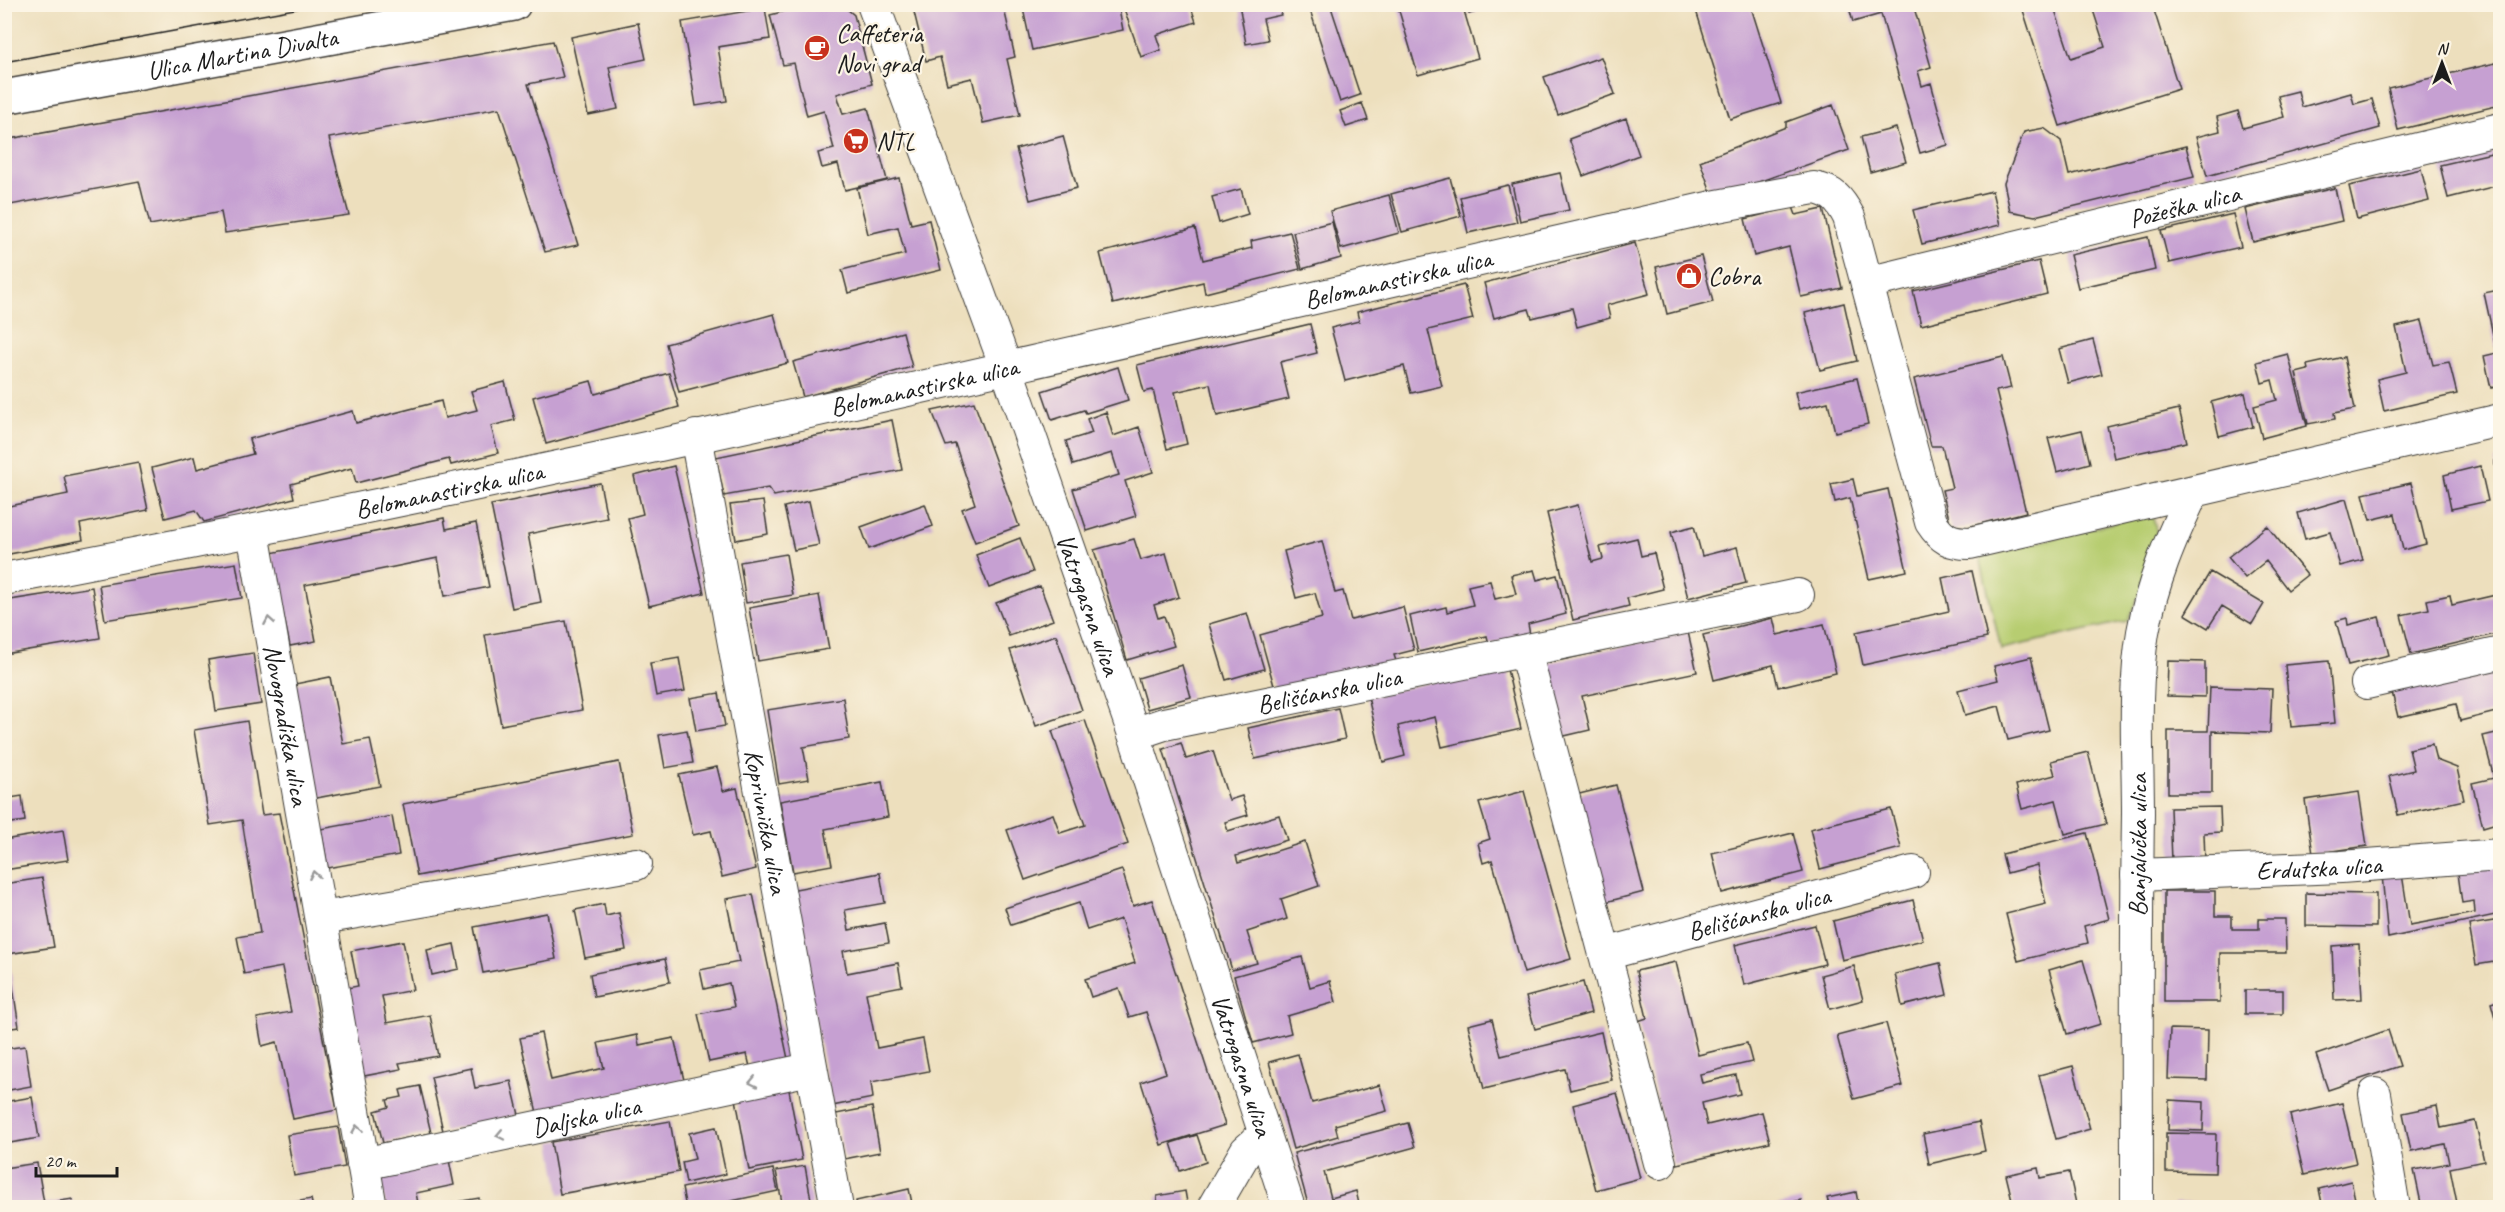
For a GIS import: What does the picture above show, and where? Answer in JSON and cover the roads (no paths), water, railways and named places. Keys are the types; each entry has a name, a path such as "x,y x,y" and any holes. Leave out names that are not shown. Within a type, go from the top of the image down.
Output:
{"street":[{"name":"Ulica Martina Divalta","path":"4,97 514,4"},
{"name":"Vatrogasna ulica","path":"873,4 1006,367 1134,734 1289,1208"},
{"name":"Požeška ulica","path":"1868,283 2500,129"},
{"name":"Belomanastirska ulica","path":"4,579 253,532 696,436 1796,189 1827,190 1840,200 1849,217 1868,283"},
{"path":"1868,283 1931,522 1940,535 1953,543 1970,543 2500,420"},
{"name":"Koprivnička ulica","path":"696,436 837,1208"},
{"name":"Banjalučka ulica","path":"2137,1208 2139,684 2143,634 2151,594 2166,548 2193,492"},
{"name":"Novogradiška ulica","path":"253,532 371,1208"},
{"name":"Belišćanska ulica","path":"1134,734 1164,724 1798,595"},
{"path":"1525,651 1660,1163"},
{"path":"2367,682 2500,653"},
{"name":"Erdutska ulica","path":"2137,875 2341,867 2500,855"},
{"path":"322,918 636,864"},
{"name":"Belišćanska ulica","path":"1605,954 1914,872"},
{"name":"Daljska ulica","path":"363,1164 810,1069"},
{"path":"2375,1094 2394,1208"},
{"path":"1213,1208 1246,1151 1264,1135"}],"tram line":[{"path":"4,62 322,4"}],"place":[{"name":"Caffeteria Novi grad","path":"817,48"},
{"name":"NTL","path":"856,141"},
{"name":"Cobra","path":"1689,276"}]}
